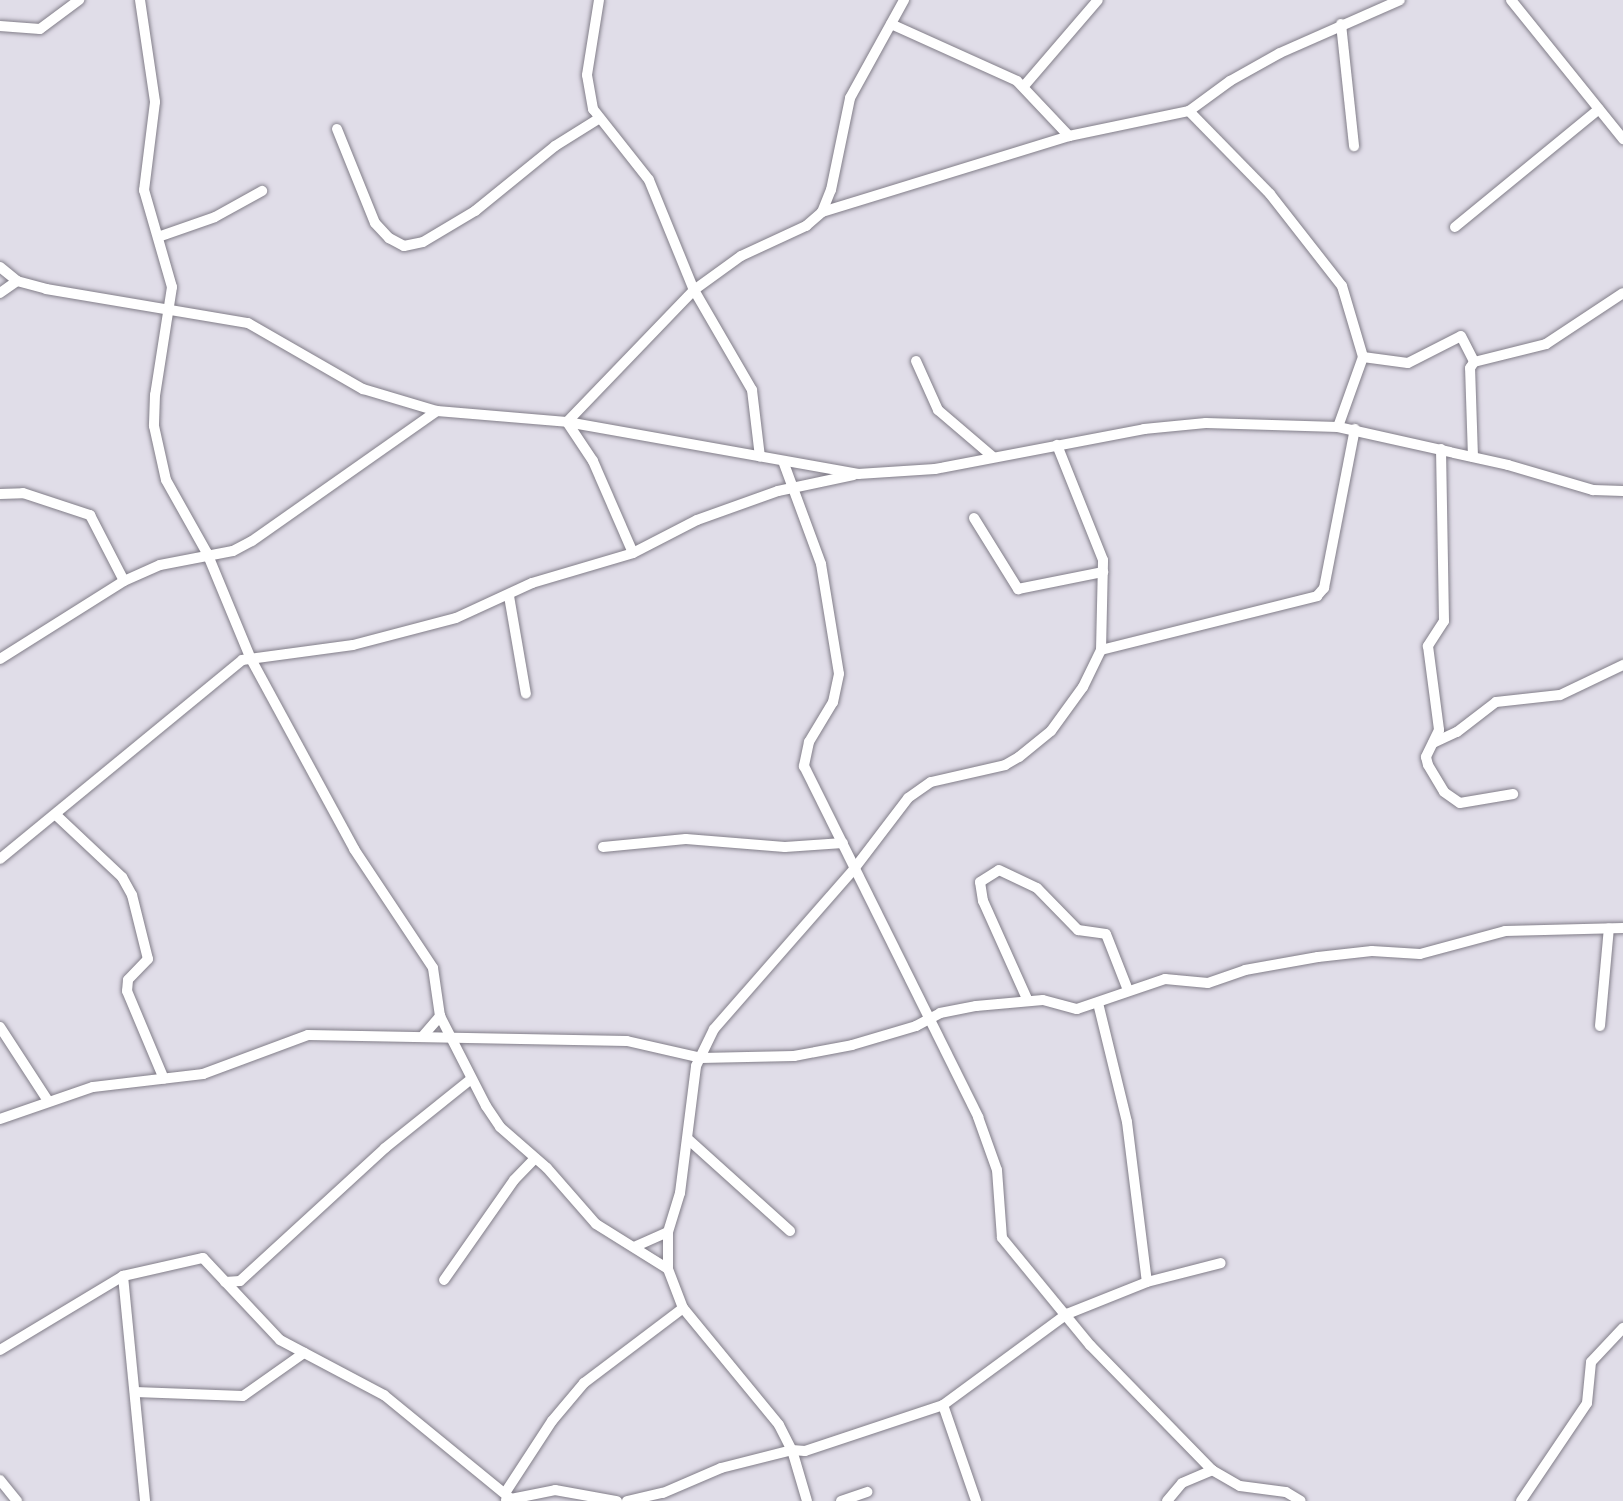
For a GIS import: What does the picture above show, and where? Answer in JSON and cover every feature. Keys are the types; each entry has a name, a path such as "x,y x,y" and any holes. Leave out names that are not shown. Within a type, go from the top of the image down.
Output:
{"street":[{"path":"0,26 40,29 79,0"},
{"path":"140,0 155,102 144,190 171,273 155,395 157,443 166,480 207,553 251,659 354,849 433,968 440,1016 453,1037 471,1079 499,1127 535,1158 596,1224 668,1269"},
{"path":"599,0 587,75 598,119 644,172 694,290 752,390 760,457"},
{"path":"822,212 831,190 850,98 904,0"},
{"path":"1024,86 1098,0"},
{"path":"567,422 694,290 741,256 806,226 822,212 1069,136 1189,111 1240,75 1341,24 1400,0"},
{"path":"1511,0 1623,139"},
{"path":"891,24 999,70 1024,86 1069,136"},
{"path":"1341,24 1354,146"},
{"path":"1455,227 1599,109"},
{"path":"1189,111 1270,194 1337,278 1350,303 1363,357 1338,427"},
{"path":"337,129 375,223 389,238 404,246 424,242 475,211 555,146 598,119"},
{"path":"158,237 215,217 262,191"},
{"path":"0,267 17,281 248,323 363,389 437,411 567,422 858,474"},
{"path":"0,293 17,281"},
{"path":"1473,457 1470,368 1474,362 1546,344 1623,293"},
{"path":"1363,357 1408,363 1461,336 1474,362"},
{"path":"916,360 938,410 993,457"},
{"path":"0,659 124,582 160,565 207,553 233,551 252,541 437,411"},
{"path":"567,422 593,461 632,553"},
{"path":"0,859 229,669 251,659 353,645 456,618 509,596 532,583 632,553 698,520 792,488 858,474 935,469 1057,445 1206,423 1355,429 1473,457 1593,490 1623,491"},
{"path":"1101,650 1317,597 1324,588 1355,429"},
{"path":"807,1501 792,1450 767,1405 683,1308 668,1269 668,1232 680,1194 689,1140 696,1066 714,1029 854,869 918,789 1005,765 1038,744 1078,697 1101,650 1101,551 1057,445"},
{"path":"1441,449 1444,621 1428,646 1439,730 1426,757 1428,765 1449,797 1460,803 1513,794"},
{"path":"783,461 821,564 839,674 833,702 809,742 804,766 978,1117 997,1170 1002,1238 1140,1399 1212,1470 1240,1486 1286,1492 1301,1501"},
{"path":"0,494 23,493 90,514 124,582"},
{"path":"974,518 1018,589 1102,572"},
{"path":"509,596 526,694"},
{"path":"1433,743 1457,732 1496,702 1560,695 1623,665"},
{"path":"56,815 122,877 132,895 148,959 128,980 127,991 164,1079"},
{"path":"603,847 686,839 785,847 843,843"},
{"path":"1028,1001 983,901 980,882 999,870 1037,888 1078,930 1107,934 1128,990"},
{"path":"1600,1026 1609,928"},
{"path":"0,1119 109,1083 164,1079 218,1070 308,1035 627,1041 701,1058 825,1051 955,1009 1043,1000 1077,1009 1165,979 1208,983 1245,970 1318,957 1372,951 1420,954 1505,931 1623,928"},
{"path":"1098,1003 1128,1131 1147,1282"},
{"path":"422,1037 440,1016"},
{"path":"0,1027 48,1101"},
{"path":"225,1282 240,1281 385,1148 471,1079"},
{"path":"689,1140 790,1231"},
{"path":"444,1280 514,1180 535,1158"},
{"path":"634,1247 668,1232"},
{"path":"0,1350 123,1276 203,1258 265,1328 304,1353 384,1395 507,1498 555,1490 617,1501"},
{"path":"627,1501 792,1450 805,1451 943,1405 1067,1314 1147,1282 1221,1264"},
{"path":"123,1276 145,1501"},
{"path":"238,1297 240,1281"},
{"path":"507,1498 552,1421 584,1383 683,1308"},
{"path":"1521,1501 1587,1404 1591,1362 1623,1328"},
{"path":"135,1392 243,1396 304,1353"},
{"path":"943,1405 976,1501"},
{"path":"1167,1501 1182,1483 1212,1470"},
{"path":"0,1480 17,1501"},
{"path":"841,1501 867,1492"}]}
